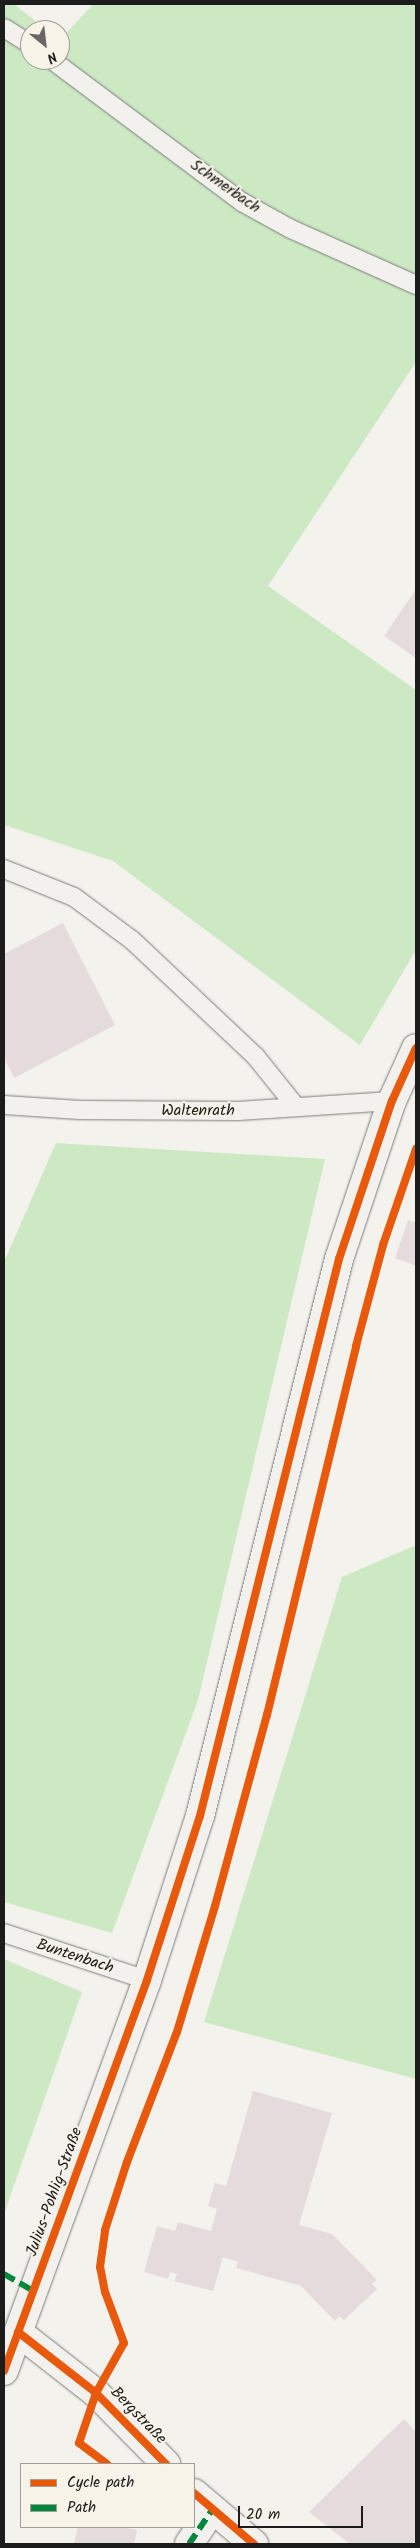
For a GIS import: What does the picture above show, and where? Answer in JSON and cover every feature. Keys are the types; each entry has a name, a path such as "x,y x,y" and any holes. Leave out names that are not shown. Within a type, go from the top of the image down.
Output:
{"street":[{"name":"Julius-Pohlig-Straße","path":"4,2371 132,2023 200,1816 339,1259 392,1101 416,1048"},
{"name":"Bergstraße","path":"18,2332 96,2393 165,2463"},
{"path":"195,2525 202,2502 254,2544"},
{"path":"189,2544 194,2528"}],"lane":[{"path":"4,28 20,38"},
{"name":"Schmerbach","path":"65,70 242,202 291,229 416,285"},
{"path":"4,869 74,897 132,940 256,1058 296,1107"},
{"name":"Waltenrath","path":"4,1105 100,1110 238,1111 392,1101"},
{"name":"Buntenbach","path":"4,1933 147,1980"}],"green space":[{"path":"4,4 14,4 34,20 20,20 20,70 70,70 70,29 93,4 416,4 416,362 268,586 416,690 416,950 360,1045 113,861 4,825"},
{"path":"56,1143 325,1159 198,1700 112,1933 4,1902 4,1262"},
{"path":"416,1545 416,2079 204,2022 342,1577"},
{"path":"4,1959 82,1992 4,2214"}],"building":[{"path":"416,589 416,658 384,636"},
{"path":"63,923 115,1025 14,1078 4,1058 4,954"},
{"path":"408,1220 416,1223 416,1266 395,1258"},
{"path":"253,2091 332,2113 299,2225 332,2234 377,2280 372,2284 377,2289 344,2320 339,2316 335,2321 301,2286 236,2268 238,2262 223,2257 213,2291 174,2281 177,2274 170,2272 168,2279 144,2272 157,2226 175,2231 178,2222 211,2231 217,2209 208,2206 215,2183 226,2186"},
{"path":"404,2419 416,2432 416,2544 350,2544 309,2512"},
{"path":"78,2528 127,2528 137,2530 134,2544 74,2544"}],"marked path":[{"path":"4,2274 33,2291"},
{"path":"189,2544 211,2511"}],"cycle path":[{"path":"4,2371 147,1980 200,1816 339,1259 392,1101 416,1048"},
{"path":"106,2463 79,2443 96,2393 124,2343 105,2292 100,2267 105,2230 127,2162 177,2032 215,1906 267,1715 356,1346 383,1245 416,1149"},
{"path":"18,2332 96,2393 165,2463"},
{"path":"195,2494 254,2544"}]}
